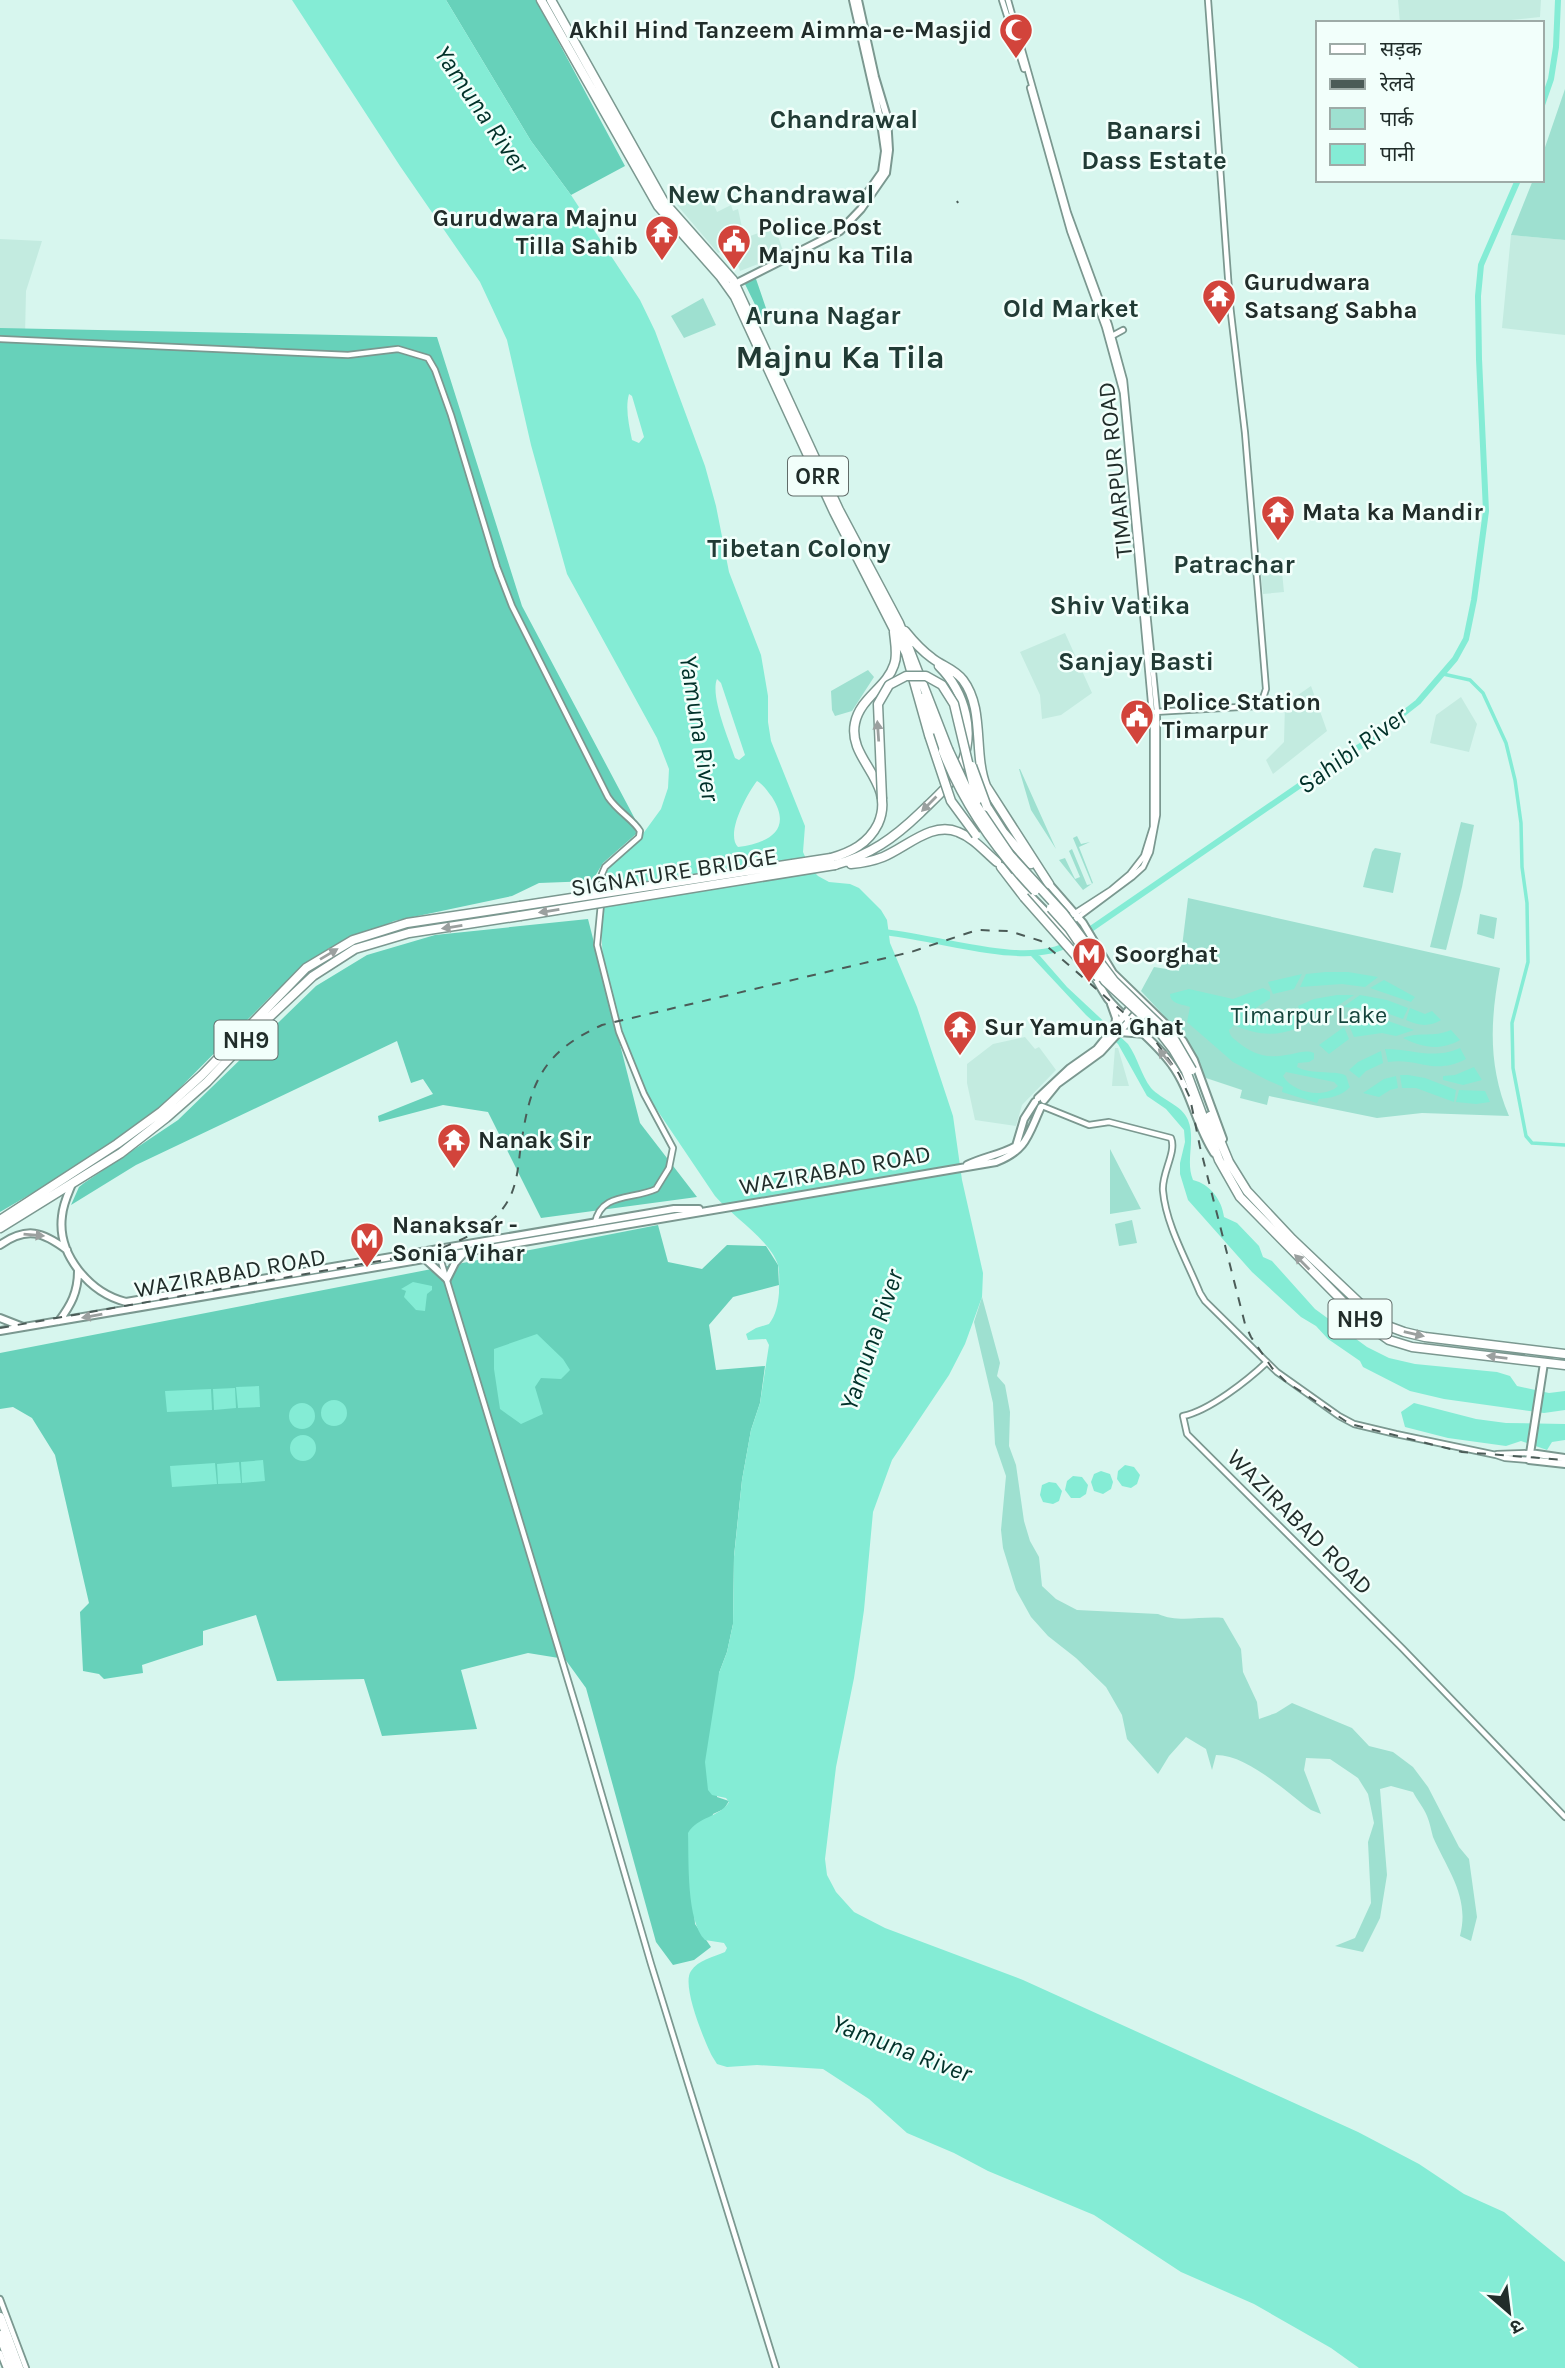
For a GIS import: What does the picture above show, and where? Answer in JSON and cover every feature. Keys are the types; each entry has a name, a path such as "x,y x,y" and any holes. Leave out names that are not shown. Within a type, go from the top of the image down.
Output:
{"highway":[{"name":"ORR","path":"541,0 565,33 664,202 734,282 839,510 896,625 946,750"},
{"name":"ORR","path":"551,0 565,33 658,206 720,276 735,297 834,512 896,625 915,683"},
{"name":"ORR","path":"896,625 917,647 957,674 966,685 975,711 986,786 1049,884"},
{"path":"882,799 876,780 854,739 855,720 863,704 895,663 896,625"},
{"path":"833,861 879,848 912,820 955,776 963,759 966,716 960,693 949,675 934,660"},
{"path":"833,861 854,850 871,836 880,819 882,799 877,709 880,697 886,689 906,676 918,675 930,677 948,691 987,807 1003,832 1049,884"},
{"path":"915,683 946,750 988,826 1010,855 1063,913 1114,981 1174,1039 1189,1070"},
{"path":"915,683 951,801 974,837 1085,966 1164,1037 1189,1070"},
{"path":"957,720 971,783 988,826"},
{"path":"946,750 962,794 988,835 1069,928 1114,990"},
{"path":"833,861 880,858 935,831 951,830 974,837"},
{"name":"SIGNATURE BRIDGE","path":"0,1220 161,1112 239,1038 306,968 353,940 407,923 833,861"},
{"name":"SIGNATURE BRIDGE","path":"72,1182 121,1153 166,1118 207,1082 261,1025 313,976 355,949 409,933 833,861"},
{"name":"NH9","path":"1189,1070 1222,1158 1240,1197 1351,1311 1379,1334 1412,1347 1543,1367 1565,1365"},
{"name":"NH9","path":"1222,1158 1247,1191 1292,1239 1385,1325 1426,1337 1565,1354"},
{"name":"NH9","path":"0,1228 72,1182"},
{"path":"0,2317 19,2368"},
{"path":"0,2335 12,2368"}],"main road":[{"path":"734,282 838,228 858,207 882,172 885,151 881,122 853,0"},
{"path":"734,282 840,231 861,209 886,173 890,150 887,117 858,0"},
{"path":"999,864 1060,926 1109,999 1146,1034 1180,1078 1206,1141 1222,1158"},
{"name":"ORR","path":"1049,884 1078,918"},
{"path":"1078,918 1113,973 1183,1041 1194,1060 1221,1131 1222,1158"},
{"path":"1099,984 1113,973"},
{"path":"1109,999 1127,986"},
{"path":"1109,999 1117,1030 1146,1034"},
{"name":"WAZIRABAD ROAD","path":"1022,1141 1024,1119 1057,1084 1095,1057 1141,1001"},
{"path":"1146,1034 1161,1018"},
{"name":"WAZIRABAD ROAD","path":"78,1269 88,1282 111,1298 126,1302 595,1226 715,1210 962,1167 976,1160 999,1155 1022,1141 1033,1127 1041,1102"},
{"path":"58,1322 76,1292 78,1269 67,1250 61,1217 72,1182"},
{"name":"WAZIRABAD ROAD","path":"0,1331 424,1258 439,1252 466,1251 595,1226"},
{"path":"0,1245 10,1238 35,1233 48,1237 67,1250"},
{"path":"424,1258 447,1279 455,1263 466,1251"},
{"path":"0,1318 25,1328"},
{"path":"1529,1456 1543,1367"},
{"path":"1532,1436 1536,1448 1545,1455"},
{"path":"1529,1456 1565,1458"},
{"path":"1529,1456 1565,1465"}],"street":[{"name":"TIMARPUR ROAD","path":"1002,0 1028,75 1068,213 1112,336 1128,400 1154,712 1153,827 1144,856 1137,867 1078,918 1060,926"},
{"name":"TIMARPUR ROAD","path":"1008,0 1070,231 1105,327 1124,393 1154,712"},
{"path":"1154,712 1256,706 1262,701 1266,689 1245,433 1227,266 1208,0"},
{"path":"1112,336 1123,330"},
{"path":"0,339 348,355 398,349 423,355 431,361 512,606 608,797 617,810 640,831 639,837 610,862 602,874 597,945 621,1040 648,1103 671,1144 672,1153 668,1168 656,1189 604,1205 597,1212 595,1226"},
{"path":"1041,1102 1089,1125 1109,1122 1171,1138 1173,1141 1165,1172 1163,1194 1173,1229 1200,1293 1266,1363 1305,1393 1354,1424 1505,1458 1529,1456"},
{"path":"439,1252 651,1964 776,2368"},
{"name":"WAZIRABAD ROAD","path":"1266,1363 1242,1384 1199,1410 1183,1416 1185,1429 1191,1439 1402,1648 1565,1817"},
{"path":"0,2299 26,2368"},
{"path":"0,2353 6,2368"}],"shaded area":[{"path":"446,0 536,0 625,166 571,195 531,141"},
{"path":"1398,0 1541,0 1540,17 1501,21 1400,21"},
{"path":"709,194 717,212 731,205 733,211 738,209 743,232 737,234 739,240 775,227 784,254 740,271 737,263 732,265 725,250 718,253 677,205"},
{"path":"1511,235 1565,240 1565,335 1502,328"},
{"path":"0,239 42,241 26,291 25,336 0,335"},
{"path":"755,276 769,317 763,321 744,282"},
{"path":"0,328 437,337 522,606 635,819 636,834 603,863 592,881 539,883 512,896 394,921 326,951 272,995 165,1103 99,1154 0,1212"},
{"path":"1282,572 1284,592 1263,594 1261,574"},
{"path":"1065,633 1092,693 1061,715 1042,719 1040,695 1020,652"},
{"path":"1311,686 1327,731 1273,774 1266,760 1284,742 1285,704"},
{"path":"1461,697 1477,724 1469,752 1430,743 1436,715"},
{"path":"588,919 640,1123 697,1197 541,1218 488,1112 443,1105 379,1122 378,1116 433,1094 423,1079 411,1083 397,1041 136,1165 71,1205 79,1187 178,1120 316,986 367,955 435,935"},
{"path":"1025,1037 1035,1049 1039,1047 1056,1070 1022,1105 1016,1126 975,1120 967,1083 967,1064 993,1044"},
{"path":"1115,1048 1118,1048 1129,1086 1112,1086"},
{"path":"658,1225 668,1262 702,1269 727,1245 766,1246 778,1265 779,1285 733,1297 709,1325 716,1370 765,1366 760,1403 751,1430 742,1480 734,1556 733,1624 719,1673 717,1797 729,1801 724,1809 713,1814 694,1911 695,1924 711,1947 694,1960 673,1965 656,1942 586,1688 565,1659 528,1653 461,1670 477,1729 382,1736 364,1679 277,1681 256,1615 203,1631 203,1645 142,1665 143,1673 104,1679 99,1674 83,1671 80,1612 89,1603 55,1455 32,1418 13,1407 0,1409 0,1353"}],"green space":[{"path":"1565,89 1565,240 1511,235 1532,182 1544,182 1544,150"},
{"path":"703,298 716,325 684,338 671,316"},
{"path":"868,670 874,677 852,711 835,716 831,691"},
{"path":"1020,769 1056,849 1031,810"},
{"path":"1461,822 1474,825 1446,950 1430,947"},
{"path":"1077,836 1081,844 1090,842 1079,847 1092,884 1073,838"},
{"path":"1375,848 1401,853 1393,893 1363,887"},
{"path":"1072,849 1087,885 1091,884 1083,890 1059,860 1065,858 1075,879 1080,877 1069,851"},
{"name":"Timarpur Lake","path":"1188,898 1500,968 1494,1006 1494,1061 1509,1116 1422,1113 1377,1118 1269,1096 1267,1105 1240,1098 1242,1090 1206,1078 1180,1033 1141,991 1154,967 1179,971"},
{"path":"1480,914 1497,918 1494,939 1477,934"},
{"path":"1110,1149 1141,1209 1110,1214"},
{"path":"1132,1220 1137,1243 1119,1246 1115,1224"},
{"path":"982,1297 1000,1363 997,1376 1005,1385 1010,1412 1009,1446 1016,1465 1024,1521 1030,1541 1039,1557 1042,1586 1056,1599 1077,1610 1158,1614 1182,1619 1223,1618 1241,1649 1243,1672 1257,1702 1259,1719 1292,1703 1352,1728 1369,1746 1393,1752 1413,1767 1428,1787 1459,1847 1469,1859 1477,1917 1471,1941 1460,1936 1460,1897 1433,1837 1426,1813 1413,1792 1391,1786 1380,1789 1387,1875 1380,1918 1363,1952 1335,1946 1355,1938 1371,1903 1368,1842 1374,1823 1368,1794 1358,1778 1330,1759 1306,1758 1304,1770 1321,1814 1311,1810 1241,1761 1216,1755 1212,1770 1206,1749 1186,1737 1158,1774 1127,1739 1122,1715 1106,1687 1048,1636 1031,1617 1016,1590 1003,1548 1001,1530 1006,1476 995,1444 993,1403 974,1322"}],"water":[{"name":"Yamuna River","path":"292,0 446,0 531,141 571,195 640,300 655,331 705,466 729,572 761,655 768,696 771,741 805,826 803,852 810,868 818,876 829,882 850,884 859,888 887,920 890,943 917,1007 953,1116 962,1180 983,1273 982,1297 965,1344 949,1375 892,1460 873,1512 864,1610 836,1767 825,1859 827,1875 836,1892 854,1912 885,1928 1023,1980 1358,2132 1419,2164 1464,2194 1504,2212 1565,2262 1565,2368 1359,2368 1331,2348 1254,2304 1181,2272 1094,2215 988,2171 907,2133 869,2099 823,2069 757,2065 727,2067 717,2064 712,2056 691,2000 689,1978 691,1971 698,1964 725,1952 727,1948 724,1943 705,1940 694,1919 688,1833 729,1802 726,1798 712,1795 708,1790 705,1762 719,1673 733,1624 734,1557 742,1480 751,1430 760,1403 769,1345 766,1339 748,1340 746,1334 769,1324 773,1317 779,1297 779,1268 774,1256 759,1238 715,1196 649,1098 629,1054 603,961 600,911 607,871 613,862 637,842 661,809 668,788 669,769 657,738 567,574 531,445 507,340 480,282 400,166","holes":["629,394 632,396 644,437 639,443 632,440 627,411","717,679 721,683 745,755 739,760 735,758 721,718","757,781 772,797 778,808 779,826 768,838 738,847 734,833 736,824"]},
{"path":"1036,954 1128,1044 1151,1088 1185,1115 1190,1128 1190,1165 1193,1180 1210,1189 1218,1199 1224,1217 1237,1223 1259,1246 1263,1257 1272,1261 1315,1309 1367,1347 1389,1358 1415,1364 1497,1372 1510,1376 1517,1386 1549,1393 1565,1391 1565,1410 1544,1413 1444,1399 1410,1391 1363,1367 1360,1361 1301,1317 1252,1272 1188,1200 1180,1174 1184,1130 1166,1109 1147,1096 1118,1044 1086,1015 1031,956"},
{"path":"1348,972 1378,977 1365,987 1342,984 1300,987 1306,974"},
{"path":"1302,974 1294,989 1273,994 1268,982"},
{"path":"1384,980 1415,997 1411,1002 1370,988"},
{"path":"1263,988 1270,992 1270,999 1251,1011 1250,1015 1262,1018 1294,1011 1299,1021 1298,1028 1274,1034 1258,1033 1234,1025 1229,1030 1233,1039 1255,1053 1267,1056 1314,1053 1314,1059 1298,1063 1297,1067 1309,1071 1343,1074 1350,1087 1340,1094 1319,1099 1317,1103 1282,1092 1283,1087 1233,1062 1187,1022 1190,1007 1174,1002 1170,994 1189,989 1233,999","holes":["1286,1072 1334,1082 1338,1086 1317,1093 1294,1087 1283,1076"]},
{"path":"1354,995 1334,1008 1303,1018 1298,1006 1314,999"},
{"path":"1360,995 1387,1000 1408,1008 1403,1019 1378,1010 1343,1007"},
{"path":"1410,1008 1425,1014 1432,1011 1441,1020 1428,1025 1411,1022 1406,1020"},
{"path":"1371,1020 1388,1021 1414,1030 1396,1036 1382,1033 1354,1037 1349,1025"},
{"path":"1344,1027 1349,1039 1329,1054 1319,1045"},
{"path":"1451,1030 1460,1040 1445,1046 1425,1046 1403,1038 1438,1034"},
{"path":"1460,1048 1466,1059 1444,1066 1388,1062 1385,1049 1432,1054"},
{"path":"1381,1051 1383,1063 1366,1071 1359,1078 1349,1070 1358,1062"},
{"path":"1474,1067 1482,1080 1463,1085 1443,1080 1443,1076 1455,1075"},
{"path":"1400,1075 1425,1078 1456,1090 1454,1102 1416,1088 1402,1088"},
{"path":"1396,1076 1398,1088 1379,1097 1363,1093 1384,1079"},
{"path":"1459,1090 1485,1091 1490,1102 1456,1102"},
{"path":"413,1282 432,1286 432,1290 427,1294 425,1311 416,1310 404,1297 406,1291 401,1289"},
{"path":"537,1334 563,1359 570,1370 561,1379 541,1378 535,1387 543,1414 521,1424 500,1409 494,1349"},
{"path":"259,1386 260,1407 238,1408 236,1387"},
{"path":"235,1388 236,1408 214,1410 213,1389"},
{"path":"211,1389 212,1410 167,1412 165,1391"},
{"path":"334,1400 343,1404 347,1413 343,1422 334,1426 325,1422 321,1413 325,1404"},
{"path":"302,1403 311,1407 315,1416 311,1425 302,1429 293,1425 289,1416 293,1407"},
{"path":"1414,1403 1476,1419 1506,1423 1565,1424 1565,1440 1552,1442 1547,1450 1521,1441 1506,1446 1448,1438 1405,1427 1401,1412"},
{"path":"303,1435 312,1439 316,1448 312,1457 303,1461 294,1457 290,1448 294,1439"},
{"path":"263,1460 265,1481 242,1483 241,1462"},
{"path":"239,1462 241,1483 218,1484 217,1464"},
{"path":"215,1463 217,1484 172,1487 170,1466"},
{"path":"1125,1465 1134,1467 1140,1475 1137,1484 1131,1488 1122,1486 1117,1479 1118,1471"},
{"path":"1101,1471 1110,1474 1113,1482 1111,1489 1103,1494 1094,1491 1091,1482 1094,1474"},
{"path":"1073,1476 1082,1477 1088,1485 1086,1494 1080,1498 1071,1498 1065,1490 1067,1481"},
{"path":"1056,1483 1062,1491 1059,1501 1053,1504 1043,1502 1040,1495 1042,1485"}],"waterway":[{"name":"Sahibi River","path":"1544,99 1551,79 1556,47 1558,0"},
{"name":"Sahibi River","path":"1085,933 1367,742 1418,702 1455,659 1466,639 1486,511 1479,359 1478,296 1481,265 1517,182"},
{"path":"1443,674 1470,680 1483,693 1506,743 1521,823 1522,867 1527,903 1528,962 1512,1023 1513,1068 1526,1136 1532,1143 1565,1145"},
{"name":"Sahibi River","path":"882,932 1005,952 1052,950 1070,943"}],"railway":[{"path":"0,1328 430,1252 451,1244 482,1228 506,1204 516,1179 523,1129 540,1075 563,1048 580,1036 602,1025 911,952 977,930 1009,931 1041,941 1154,1039 1179,1074 1190,1098 1245,1324 1272,1368 1285,1381 1350,1424 1462,1452 1565,1460"}],"place":[{"name":"Akhil Hind Tanzeem Aimma-e-Masjid","path":"1016,60"},
{"name":"Gurudwara Majnu Tilla Sahib","path":"662,262"},
{"name":"Police Post Majnu ka Tila","path":"734,271"},
{"name":"Gurudwara Satsang Sabha","path":"1219,326"},
{"name":"Mata ka Mandir","path":"1278,542"},
{"name":"Police Station Timarpur","path":"1137,746"},
{"name":"Soorghat","path":"1089,984"},
{"name":"Sur Yamuna Ghat","path":"960,1057"},
{"name":"Nanak Sir","path":"454,1170"},
{"name":"Nanaksar - Sonia Vihar","path":"367,1269"}],"district":[{"name":"Chandrawal","path":"844,119"},
{"name":"Banarsi Dass Estate","path":"1154,145"},
{"name":"New Chandrawal","path":"771,194"},
{"name":"Old Market","path":"1071,308"},
{"name":"Aruna Nagar","path":"823,315"},
{"name":"Majnu Ka Tila","path":"840,357"},
{"name":"Tibetan Colony","path":"799,548"},
{"name":"Patrachar","path":"1234,564"},
{"name":"Shiv Vatika","path":"1120,605"},
{"name":"Sanjay Basti","path":"1136,661"}]}
